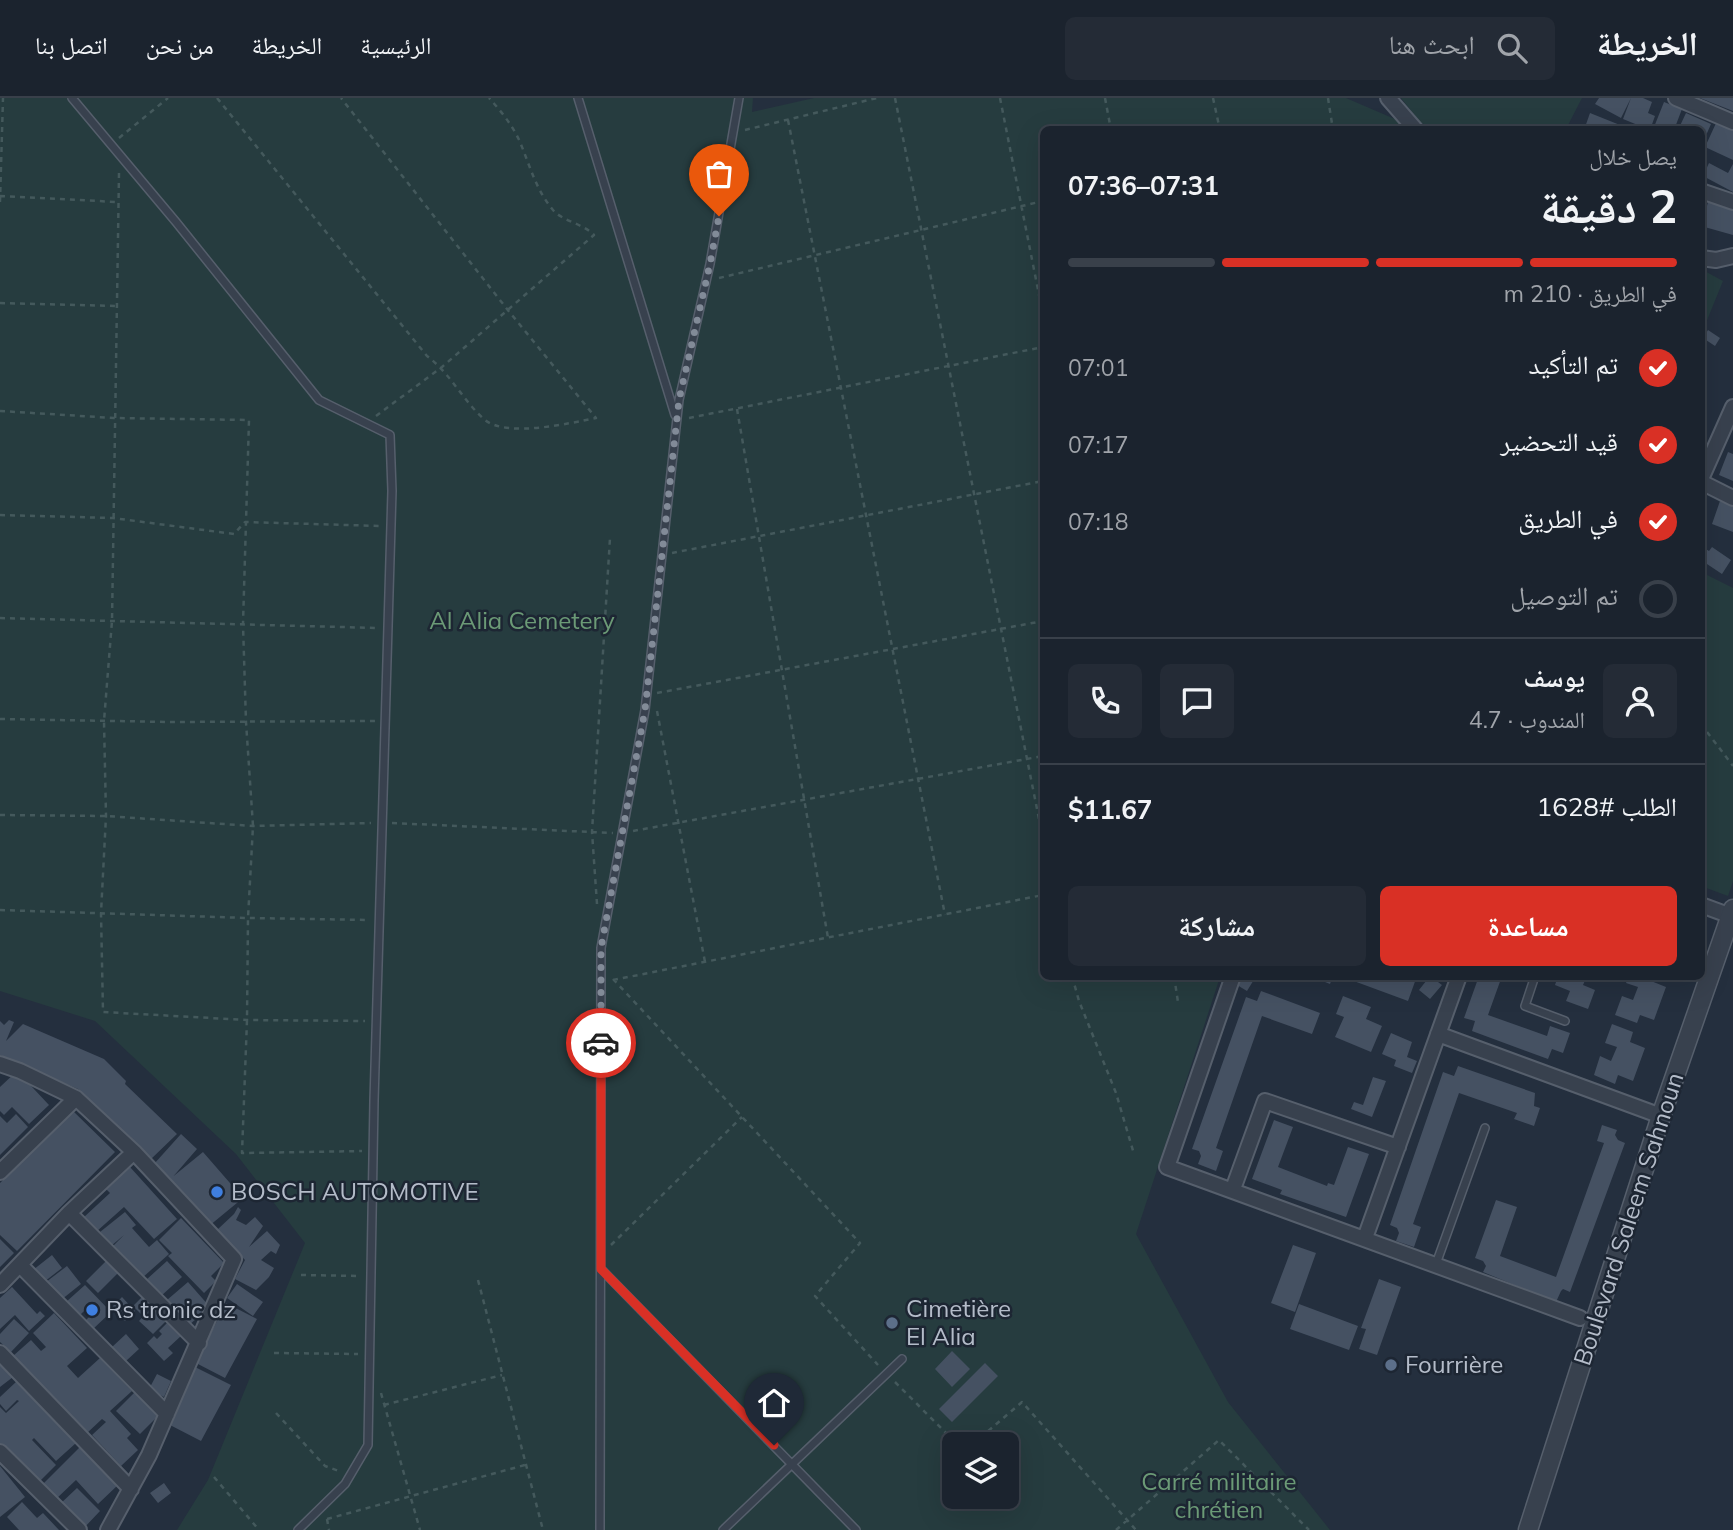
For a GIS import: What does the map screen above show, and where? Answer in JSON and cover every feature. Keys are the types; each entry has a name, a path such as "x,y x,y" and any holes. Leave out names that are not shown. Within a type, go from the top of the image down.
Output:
{"street":[{"path":"1388,98 1412,126"},
{"path":"1676,98 1733,122"},
{"path":"1705,192 1733,202"},
{"path":"1705,258 1717,260 1733,256"},
{"path":"1705,472 1733,407"},
{"path":"1705,483 1733,498"},
{"path":"1705,906 1732,912"},
{"name":"Boulevard Saleem Sahnoun","path":"1528,1530 1661,1116 1732,912"},
{"path":"1232,980 1167,1167 1580,1318"},
{"path":"1365,1238 1458,980"},
{"path":"1438,1034 1661,1116"},
{"path":"0,1064 76,1098 134,1152 234,1259 167,1414 108,1530"},
{"path":"0,1172 76,1098"},
{"path":"1233,1189 1265,1101 1398,1147"},
{"path":"0,1285 69,1213 134,1152"},
{"path":"69,1213 199,1343"},
{"path":"20,1265 167,1414"},
{"path":"0,1353 131,1489"},
{"path":"0,1452 79,1530"}],"lane":[{"path":"72,98 319,400 390,435 391,527 373,1151 368,1445 345,1484 298,1530"},
{"path":"578,98 677,421"},
{"path":"600,1530 601,948 650,694 679,400 706,281 739,98"},
{"path":"1534,980 1525,1006 1565,1021"},
{"path":"1436,1264 1485,1128"},
{"path":"601,1269 856,1530"},
{"path":"723,1530 902,1359"}],"path":[{"path":"0,202 3,98"},
{"path":"111,145 168,98"},
{"path":"217,98 427,356 442,367 487,421 517,429 596,418 341,98"},
{"path":"366,423 442,367 594,235 585,226 556,213 549,204 528,168 519,141 489,98"},
{"path":"733,133 877,98"},
{"path":"895,98 1040,824"},
{"path":"1000,98 1040,300"},
{"path":"1105,98 1110,126"},
{"path":"1213,98 1219,126"},
{"path":"1328,98 1332,126"},
{"path":"788,120 945,915"},
{"path":"121,155 117,202 113,621 104,721 106,816 101,913 103,1012 247,1020 377,1021"},
{"path":"0,196 117,202"},
{"path":"706,281 1040,202"},
{"path":"0,303 116,306"},
{"path":"677,421 1040,348"},
{"path":"737,409 828,938"},
{"path":"0,411 114,418 249,420 243,624 253,826 242,1153 373,1151"},
{"path":"662,555 1040,482"},
{"path":"0,515 113,518 234,534 245,522 391,527"},
{"path":"597,913 592,832 610,538"},
{"path":"0,618 388,628"},
{"path":"705,962 650,694 1040,622"},
{"path":"0,719 385,721"},
{"path":"1705,729 1733,766"},
{"path":"0,815 106,816 253,826 382,823 622,833 1040,757"},
{"path":"613,980 1040,896"},
{"path":"0,910 379,920"},
{"path":"601,967 860,1243 814,1296 945,1432"},
{"path":"1073,980 1116,1093 1133,1154"},
{"path":"1175,980 1178,1002"},
{"path":"601,1254 741,1117"},
{"path":"301,1275 371,1276"},
{"path":"478,1280 543,1530"},
{"path":"274,1353 370,1354"},
{"path":"384,1405 502,1375"},
{"path":"381,1392 419,1530"},
{"path":"987,1432 1021,1402 1136,1530"},
{"path":"276,1413 325,1466 350,1475"},
{"path":"1116,1530 1219,1440 1309,1530"},
{"path":"327,1519 526,1465"},
{"path":"214,1477 259,1530"}],"green space":[{"name":"Al Alia Cemetery","path":"0,98 753,98 752,112 814,98 1346,98 1411,126 1040,126 1040,980 1219,980 1136,1234 1228,1402 1330,1530 177,1530 208,1480 305,1243 236,1154 95,1021 0,991"},
{"path":"1401,98 1582,98 1568,126 1428,126 1420,122"},
{"path":"1705,271 1723,281 1705,325"},
{"path":"1705,574 1733,588 1733,881 1728,896 1705,887"}],"building":[{"path":"1599,98 1631,98 1621,118 1595,104"},
{"path":"1631,98 1643,98 1652,102 1648,113 1655,116 1651,126 1640,126 1623,119"},
{"path":"1700,98 1733,98 1733,111"},
{"path":"1664,102 1682,109 1676,126 1654,126"},
{"path":"1590,113 1622,126 1585,126"},
{"path":"1686,113 1711,124 1705,138 1705,126 1680,126"},
{"path":"1717,121 1733,128 1733,160 1705,147"},
{"path":"1709,163 1728,173 1733,164 1733,192 1705,177"},
{"path":"1709,199 1733,206 1733,235 1705,227"},
{"path":"1708,330 1720,338 1715,346 1705,339"},
{"path":"1728,452 1733,454 1733,481 1719,475"},
{"path":"1720,501 1733,506 1733,532 1712,524"},
{"path":"1712,547 1731,560 1722,574 1705,563 1705,548 1709,551"},
{"path":"1240,980 1254,980 1247,991 1237,985"},
{"path":"1351,980 1416,980 1408,1001"},
{"path":"1427,980 1435,980 1442,985 1430,999 1419,990"},
{"path":"1478,980 1501,980 1488,1015 1547,1036 1550,1026 1570,1033 1563,1053 1552,1049 1548,1059 1472,1031 1475,1021 1464,1018"},
{"path":"1557,980 1585,980 1583,985 1595,990 1588,1009 1566,1001 1570,991 1555,985"},
{"path":"1627,980 1651,980 1666,987 1654,1020 1640,1015 1637,1023 1615,1015 1622,996 1633,1000 1638,987 1626,983"},
{"path":"1261,991 1320,1013 1312,1034 1262,1016 1216,1148 1223,1151 1216,1171 1198,1164 1201,1156 1199,1151 1192,1149 1246,997 1257,1001"},
{"path":"1343,996 1371,1007 1366,1019 1382,1026 1371,1052 1335,1037 1344,1017 1336,1014"},
{"path":"9,1020 14,1022 6,1041 23,1024 104,1059 126,1081 125,1084 177,1134 150,1160 78,1089 0,1055 0,1021 4,1025"},
{"path":"1612,1024 1633,1032 1630,1042 1645,1048 1633,1081 1618,1075 1615,1084 1594,1075 1600,1056 1611,1061 1617,1047 1605,1043"},
{"path":"1391,1033 1412,1042 1407,1057 1417,1061 1412,1073 1394,1066 1396,1060 1382,1054"},
{"path":"1458,1066 1535,1093 1534,1106 1540,1108 1534,1126 1514,1119 1517,1113 1459,1093 1413,1224 1421,1227 1414,1247 1396,1241 1399,1233 1397,1228 1390,1225 1443,1072 1454,1076"},
{"path":"17,1071 49,1105 29,1124 12,1107 4,1115 0,1111 0,1087"},
{"path":"1373,1077 1386,1081 1372,1117 1351,1109 1354,1102 1363,1105"},
{"path":"73,1111 115,1152 17,1251 0,1235 0,1183"},
{"path":"16,1114 28,1127 0,1155 0,1116 7,1123"},
{"path":"1274,1120 1293,1127 1278,1167 1327,1186 1328,1183 1334,1185 1348,1147 1369,1154 1346,1217 1280,1194 1282,1190 1252,1179"},
{"path":"1602,1125 1617,1130 1615,1135 1618,1140 1625,1143 1570,1292 1563,1289 1556,1302 1483,1272 1486,1266 1483,1261 1475,1258 1496,1200 1517,1207 1500,1256 1556,1277 1604,1143 1597,1141"},
{"path":"181,1134 197,1149 171,1179 154,1164"},
{"path":"203,1152 243,1198 209,1226 170,1179"},
{"path":"130,1167 177,1219 154,1239 124,1207 96,1232 83,1218 110,1193 106,1189"},
{"path":"238,1207 241,1210 236,1220 246,1225 255,1217 263,1226 249,1247 267,1231 280,1245 276,1254 271,1251 261,1260 274,1268 256,1290 235,1279 245,1260 217,1230"},
{"path":"125,1212 136,1225 132,1228 149,1247 157,1240 169,1254 142,1278 113,1246 124,1235 111,1246 100,1232"},
{"path":"181,1218 224,1263 211,1276 216,1281 204,1293 168,1256 172,1253 159,1240"},
{"path":"0,1239 14,1253 0,1267"},
{"path":"1293,1245 1316,1253 1295,1312 1271,1303"},
{"path":"52,1255 62,1268 44,1282 33,1270"},
{"path":"106,1261 118,1273 98,1293 86,1281"},
{"path":"167,1261 182,1277 161,1296 146,1280"},
{"path":"67,1266 81,1284 61,1300 46,1282"},
{"path":"1379,1279 1401,1287 1377,1355 1359,1349 1366,1329 1361,1328"},
{"path":"188,1282 210,1307 189,1325 167,1300"},
{"path":"237,1284 263,1302 253,1316 227,1298"},
{"path":"85,1285 111,1312 92,1330 84,1322 90,1316 85,1310 79,1316 66,1302"},
{"path":"12,1287 37,1314 40,1311 45,1316 29,1331 15,1315 0,1329 0,1298"},
{"path":"143,1296 152,1305 142,1315 133,1306"},
{"path":"122,1297 135,1311 125,1321 112,1307"},
{"path":"226,1303 257,1319 225,1378 196,1363"},
{"path":"1299,1304 1358,1326 1349,1350 1290,1329"},
{"path":"152,1307 166,1321 153,1334 139,1321"},
{"path":"54,1313 87,1348 67,1366 78,1378 100,1358 132,1391 110,1411 131,1434 127,1438 138,1450 121,1466 92,1435 106,1422 102,1419 86,1434 13,1356 31,1340 41,1351 46,1347 33,1333"},
{"path":"14,1319 29,1333 11,1352 0,1342 0,1334"},
{"path":"168,1322 181,1336 168,1348 173,1353 164,1361 147,1343 154,1336 157,1339 162,1334 159,1331"},
{"path":"126,1334 139,1349 126,1361 112,1347"},
{"path":"952,1351 970,1369 952,1387 935,1369"},
{"path":"0,1361 13,1377 0,1387"},
{"path":"985,1363 998,1376 952,1422 939,1409"},
{"path":"195,1367 231,1385 201,1441 170,1425 179,1406 176,1405"},
{"path":"157,1374 171,1381 164,1397 149,1389"},
{"path":"17,1381 76,1443 56,1461 34,1438 32,1440 56,1465 37,1484 0,1446 0,1407 6,1413 19,1401 6,1411 0,1404 0,1397"},
{"path":"136,1391 160,1414 140,1434 116,1411"},
{"path":"82,1445 119,1484 98,1504 76,1480 55,1500 42,1485"},
{"path":"0,1466 25,1497 0,1517"},
{"path":"164,1483 171,1493 158,1503 150,1493"},
{"path":"77,1488 100,1511 83,1529 59,1505"},
{"path":"22,1502 37,1518 43,1513 59,1530 19,1530 7,1517"}],"way so far":[{"path":"601,1043 601,948 645,710 679,400 719,216"}],"place":[{"name":"BOSCH AUTOMOTIVE","path":"217,1192"},
{"name":"Rs tronic dz","path":"92,1310"},
{"name":"Cimetière El Alia","path":"892,1323"},
{"name":"Fourrière","path":"1391,1365"}],"route":[{"path":"601,1043 601,1269 774,1445"}],"park label":[{"name":"Carré militaire chrétien","path":"1219,1496"}]}
